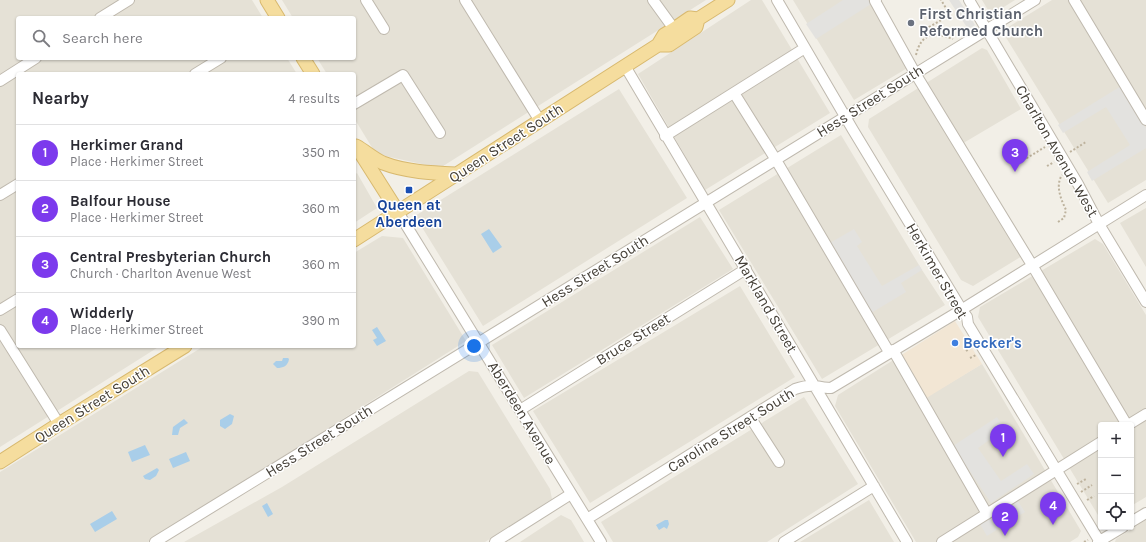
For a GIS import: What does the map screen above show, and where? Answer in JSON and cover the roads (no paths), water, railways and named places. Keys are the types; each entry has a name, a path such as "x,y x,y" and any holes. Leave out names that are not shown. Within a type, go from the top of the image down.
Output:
{"main road":[{"path":"267,0 277,16"},
{"name":"Queen Street South","path":"356,239 658,45 664,35 690,18 698,19 728,0"},
{"name":"Queen Street South","path":"658,45 669,45 674,42 696,27 698,19"},
{"path":"304,60 312,72"},
{"path":"356,145 383,162 395,166 431,173 457,174"},
{"name":"Aberdeen Avenue","path":"356,146 398,212"},
{"name":"Queen Street South","path":"0,462 182,348"}],"street":[{"path":"103,16 129,0"},
{"path":"366,0 384,29"},
{"path":"465,0 540,121"},
{"path":"653,0 674,29"},
{"name":"Herkimer Street","path":"777,0 845,116 967,317 968,324 1099,542"},
{"path":"876,0 875,1 1125,422"},
{"name":"Charlton Avenue West","path":"969,0 1146,302"},
{"name":"Hess Street South","path":"155,542 1035,0"},
{"path":"1074,0 1146,120"},
{"path":"665,136 805,48"},
{"path":"0,81 33,60"},
{"path":"198,72 219,60"},
{"name":"Markland Street","path":"625,66 665,136 746,269 907,542"},
{"path":"356,103 403,75 440,133"},
{"path":"734,93 891,351 987,514"},
{"path":"0,195 16,185"},
{"name":"Caroline Street South","path":"587,519 795,389 815,386 831,388 962,310 1146,195"},
{"name":"Aberdeen Avenue","path":"398,212 601,542"},
{"name":"Bruce Street","path":"520,410 746,269"},
{"path":"0,310 16,300"},
{"path":"0,330 59,424"},
{"path":"1132,422 1146,414"},
{"path":"750,417 779,462"},
{"path":"942,542 1098,444"},
{"path":"784,542 874,486"},
{"path":"495,542 571,494"},
{"path":"1134,520 1146,513"},
{"path":"1099,542 1117,530"}],"water":[{"path":"489,229 502,247 493,253 481,234"},
{"path":"377,327 386,341 377,346 373,340 377,338 372,330"},
{"path":"283,358 289,359 285,366 277,368 273,364 276,361 282,361"},
{"path":"230,414 234,416 232,424 225,429 220,426 220,420"},
{"path":"184,419 188,423 180,428 178,435 172,435 173,427"},
{"path":"145,445 150,455 132,462 128,452"},
{"path":"186,452 190,461 173,468 169,459"},
{"path":"157,468 159,470 156,476 150,480 145,479 143,476"},
{"path":"267,503 273,514 268,517 262,506"},
{"path":"112,511 117,519 95,532 90,524"},
{"path":"668,520 669,524 667,529 664,527 659,530 656,525"}],"place":[{"name":"First Christian Reformed Church","path":"911,23"},
{"name":"Central Presbyterian Church","path":"1015,172"},
{"name":"Queen at Aberdeen","path":"409,190"},
{"name":"Becker's","path":"955,343"},
{"name":"Herkimer Grand","path":"1003,457"},
{"name":"Widderly","path":"1053,525"},
{"name":"Balfour House","path":"1005,536"}]}
